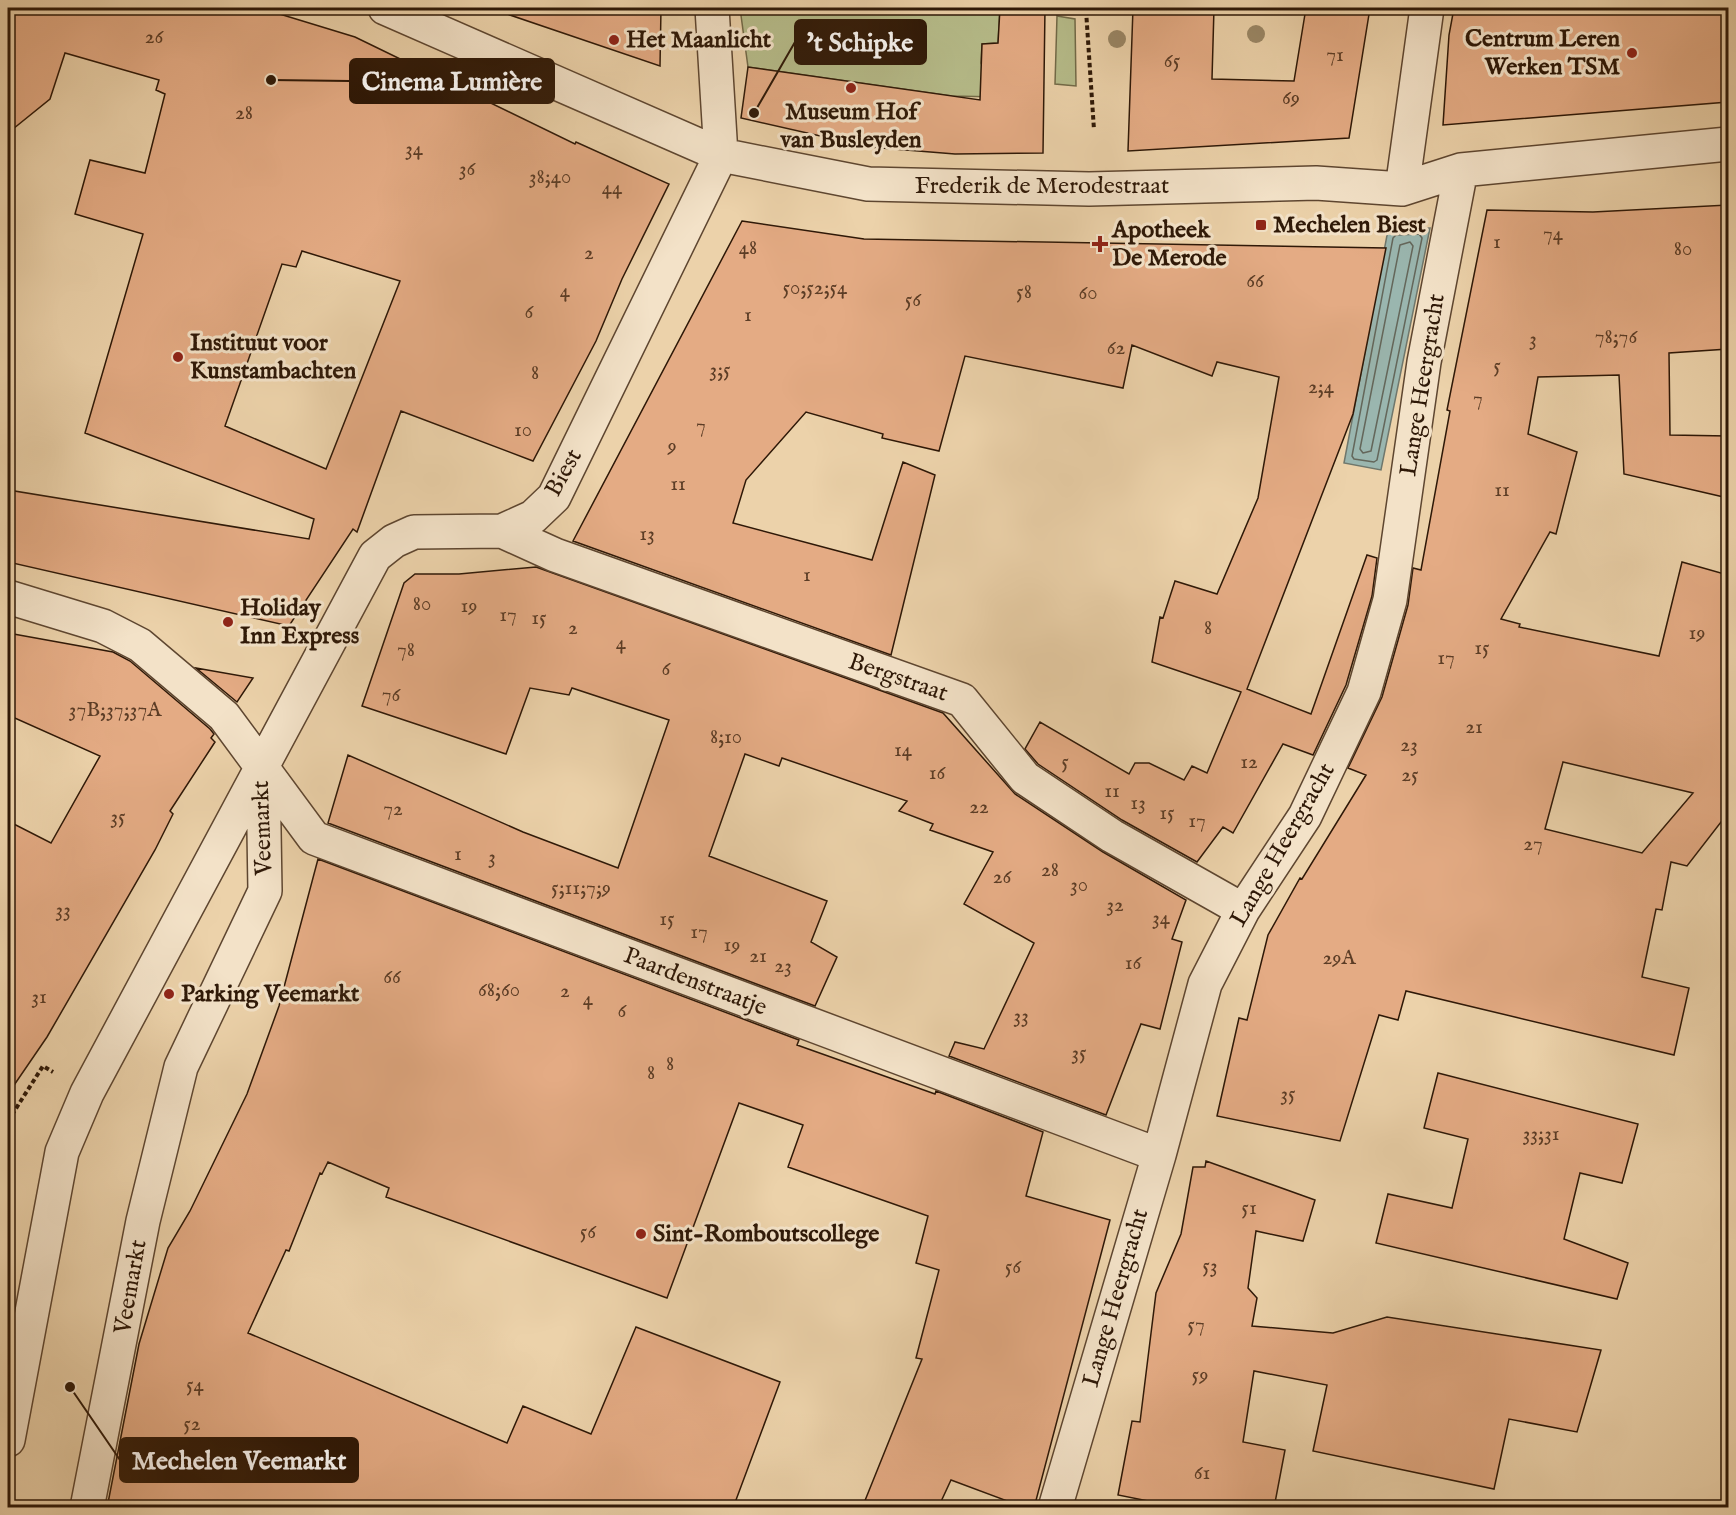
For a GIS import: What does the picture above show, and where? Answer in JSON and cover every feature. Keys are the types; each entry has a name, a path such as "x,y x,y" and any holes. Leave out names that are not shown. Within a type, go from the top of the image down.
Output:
{"street":[{"name":"Frederik de Merodestraat","path":"385,8 721,155 868,184 1089,189 1316,183 1402,189 1461,170 1728,144"},
{"path":"712,8 721,155"},
{"path":"1402,189 1427,8"},
{"name":"Biest","path":"262,768 375,556 394,541 414,532 502,531 533,518 554,497 721,155"},
{"name":"Lange Heergracht","path":"1055,1508 1159,1155 1205,984 1244,910 1305,816 1364,692 1390,600 1424,362 1461,170"},
{"name":"Bergstraat","path":"502,531 555,555 962,700 1025,778 1112,836 1244,910"},
{"name":"Paardenstraatje","path":"8,597 103,626 140,645 225,716 314,838 1159,1155"},
{"name":"Veemarkt","path":"8,1440 62,1152 87,1093 262,768"},
{"name":"Veemarkt","path":"87,1508 143,1221 181,1067 265,891 262,768"}],"path":[{"path":"1064,8 1086,10 1094,130"}],"green space":[{"path":"740,8 1000,8 998,43 982,44 981,63 997,97 952,96 748,67"},
{"path":"1057,16 1075,19 1076,86 1055,84"}],"water":[{"path":"1430,228 1381,470 1344,463 1388,230"}],"building":[{"path":"8,8 260,8 355,37 575,144 576,142 669,184 622,279 596,341 533,461 401,411 357,532 353,529 289,626 8,562 8,490 309,539 314,519 85,433 143,234 75,214 90,160 145,173 165,94 156,90 159,80 65,53 50,99 8,133","holes":["302,251 400,281 326,469 225,426 282,264 296,267"]},
{"path":"505,8 661,8 660,66 504,13"},
{"name":"Museum Hof van Busleyden","path":"1000,8 1045,8 1043,153 955,154 869,147 741,118 748,67 980,100 982,44 998,43"},
{"path":"1133,8 1214,8 1212,79 1294,81 1306,8 1370,8 1349,138 1128,151"},
{"name":"Centrum Leren Werken TSM","path":"1454,8 1728,8 1728,102 1443,125 1449,35"},
{"path":"1728,205 1728,349 1669,353 1670,435 1728,436 1728,498 1624,474 1619,375 1538,377 1528,434 1577,452 1556,534 1550,532 1501,619 1520,624 1519,627 1659,656 1682,562 1728,575 1728,813 1687,866 1671,862 1662,910 1656,909 1642,977 1689,988 1674,1055 1406,991 1398,1020 1379,1015 1340,1141 1217,1116 1239,1018 1247,1020 1268,935 1300,878 1302,879 1366,775 1348,768 1382,697 1408,605 1413,568 1421,570 1450,411 1447,410 1487,210 1593,212","holes":["1563,762 1693,793 1642,853 1545,829"]},
{"path":"742,221 864,239 1386,248 1353,414 1247,689 1311,714 1367,555 1377,558 1372,596 1346,685 1313,755 1283,744 1233,833 1223,827 1197,862 1122,820 1038,764 1025,749 1040,722 1129,774 1135,763 1149,763 1184,780 1192,766 1207,773 1241,692 1152,662 1160,617 1163,618 1175,581 1217,594 1258,498 1279,377 1217,362 1212,376 1132,345 1123,388 965,356 939,451 882,438 883,434 806,412 746,480 733,523 872,560 903,462 935,475 891,655 573,541"},
{"path":"536,567 943,713 1015,794 1103,852 1186,900 1172,939 1182,942 1160,1029 1141,1024 1106,1115 949,1056 955,1042 984,1049 1034,943 964,904 993,852 930,830 933,824 899,811 907,801 782,758 779,766 745,754 709,856 827,901 811,942 837,957 815,1006 328,823 348,755 523,832 618,868 669,720 572,688 569,695 530,688 506,754 362,706 404,583 415,574 459,574"},
{"path":"8,633 113,652 130,661 210,729 214,734 211,738 215,742 170,811 173,814 155,850 47,1037 8,1094 8,821 51,843 100,756 8,715"},
{"path":"196,668 253,678 237,702"},
{"name":"Sint-Romboutscollege","path":"318,859 799,1040 797,1045 935,1094 936,1091 1043,1132 1026,1196 1110,1220 1034,1508 1026,1508 951,1480 938,1508 862,1508 922,1359 916,1358 939,1270 916,1263 928,1216 788,1167 803,1125 739,1103 667,1298 386,1197 389,1188 328,1162 322,1174 320,1173 289,1251 286,1250 248,1333 507,1443 523,1406 591,1434 636,1327 780,1382 733,1508 107,1508 139,1344 168,1248 190,1211 247,1094 279,1006"},
{"path":"1438,1073 1638,1124 1622,1183 1580,1173 1564,1239 1628,1263 1617,1299 1376,1243 1388,1194 1452,1208 1468,1139 1424,1128"},
{"path":"1206,1161 1315,1200 1303,1241 1256,1231 1248,1288 1257,1298 1252,1326 1333,1333 1387,1317 1601,1350 1577,1432 1509,1419 1494,1489 1313,1451 1327,1385 1254,1371 1243,1442 1285,1450 1274,1508 1183,1508 1118,1495 1132,1421 1140,1422 1156,1293 1181,1234 1193,1167 1205,1167"}],"place":[{"name":"Het Maanlicht","path":"614,40"},
{"name":"Centrum Leren Werken TSM","path":"1632,53"},
{"name":"Cinema Lumière","path":"271,80"},
{"name":"Museum Hof van Busleyden","path":"851,88"},
{"name":"'t Schipke","path":"754,113"},
{"name":"Mechelen Biest","path":"1261,225"},
{"name":"Apotheek De Merode","path":"1100,244"},
{"name":"Instituut voor Kunstambachten","path":"178,357"},
{"name":"Holiday Inn Express","path":"228,622"},
{"name":"Parking Veemarkt","path":"169,994"},
{"name":"Sint-Romboutscollege","path":"641,1234"},
{"name":"Mechelen Veemarkt","path":"70,1387"}]}
